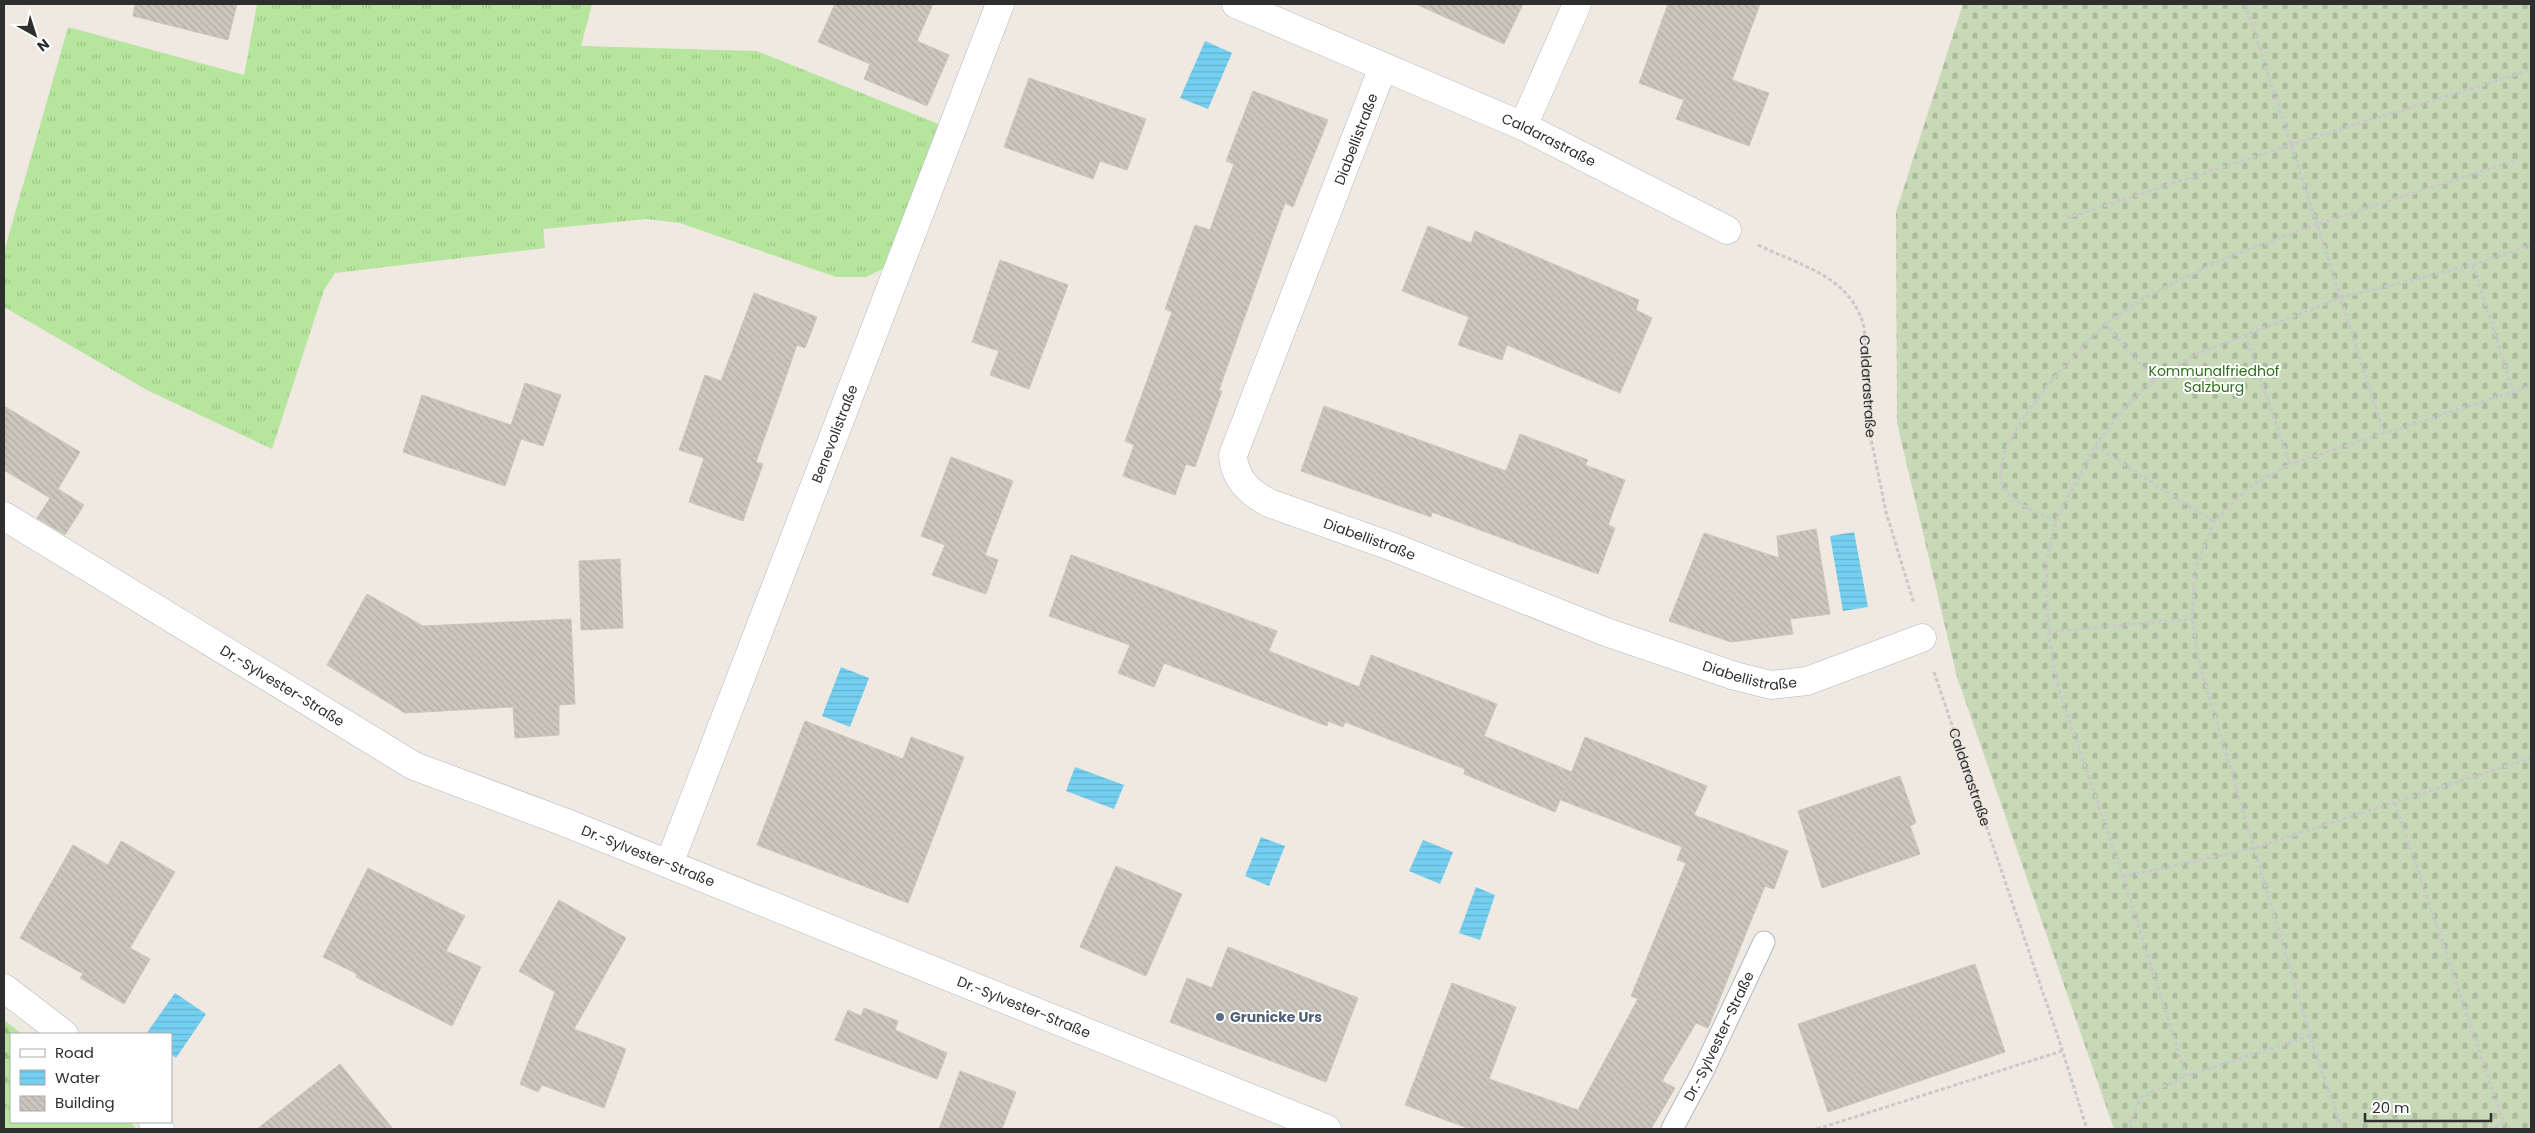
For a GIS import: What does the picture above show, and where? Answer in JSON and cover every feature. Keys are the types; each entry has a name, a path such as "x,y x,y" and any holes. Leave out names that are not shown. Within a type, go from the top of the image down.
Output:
{"street":[{"name":"Benevolistraße","path":"669,864 1000,4"},
{"name":"Caldarastraße","path":"1236,4 1523,126 1727,230"},
{"path":"1523,126 1577,4"},
{"name":"Diabellistraße","path":"1383,68 1235,450 1234,466 1241,481 1253,494 1269,503 1385,544 1606,632 1735,676 1771,685 1807,681 1922,638"},
{"name":"Dr.-Sylvester-Straße","path":"4,516 414,766 669,864 1327,1129"},
{"path":"4,988 63,1033"}],"lane":[{"name":"Dr.-Sylvester-Straße","path":"1672,1129 1703,1071 1764,942"}],"path":[{"path":"2245,4 2290,145 2342,297 2384,434"},
{"path":"2067,218 2290,145 2531,70"},
{"path":"2056,521 2021,504 2004,488 2000,466 2012,437 2031,406 2072,358 2105,324 2144,298 2221,260 2317,224 2514,161"},
{"name":"Caldarastraße","path":"1727,230 1830,279 1844,288 1860,312 1864,327 1871,439 1886,512 1922,638 2087,1129"},
{"path":"2186,1076 2123,878 2057,684 2048,632 2046,563 2056,521 2095,446 2125,407 2154,380 2195,355 2342,297 2473,265 2531,245"},
{"path":"2473,265 2513,392"},
{"path":"2105,324 2154,380"},
{"path":"2245,334 2290,464"},
{"path":"2342,1129 2310,1036 2200,666 2192,619 2195,570 2214,522 2249,487 2290,464 2531,386"},
{"path":"2095,446 2214,522"},
{"path":"2048,632 2192,619"},
{"path":"2123,878 2254,848 2531,758"},
{"path":"2395,803 2504,1124 2509,1129"},
{"path":"2132,1129 2130,1121 2140,1097 2186,1076 2310,1036"},
{"path":"1817,1129 2062,1051"},
{"path":"2489,1129 2504,1124"}],"green space":[{"path":"257,4 592,4 581,46 757,51 941,125 891,265 866,277 836,277 680,223 647,219 543,229 545,248 335,273 324,290 272,449 147,390 4,307 4,252 68,27 244,75"},
{"name":"Kommunalfriedhof Salzburg","path":"1963,4 2531,4 2531,1129 2114,1129 1957,677 1897,423 1896,212"},
{"path":"4,1020 21,1033 10,1033 10,1080 4,1083"},
{"path":"10,1080 10,1123 131,1123 137,1129 4,1129 4,1083"}],"water":[{"path":"1205,41 1232,53 1208,109 1180,98"},
{"path":"1854,532 1868,607 1843,611 1830,536"},
{"path":"841,667 869,678 850,727 822,716"},
{"path":"1075,767 1124,785 1114,809 1066,791"},
{"path":"1261,837 1285,846 1269,886 1245,876"},
{"path":"1423,840 1453,852 1440,884 1409,871"},
{"path":"1476,887 1495,895 1480,940 1459,933"},
{"path":"175,993 206,1014 176,1058 172,1055 172,1033 147,1033"}],"building":[{"path":"135,4 237,4 228,40 133,16"},
{"path":"835,4 933,4 917,41 949,55 927,106 864,79 870,64 818,42"},
{"path":"1416,4 1523,4 1504,44"},
{"path":"1668,4 1760,4 1732,80 1769,93 1749,146 1676,119 1684,100 1639,83"},
{"path":"1029,78 1146,119 1127,170 1100,161 1093,179 1004,147"},
{"path":"1253,91 1328,120 1293,207 1285,203 1219,390 1222,391 1195,467 1186,464 1175,495 1123,476 1134,445 1125,441 1172,312 1165,309 1195,225 1210,230 1234,164 1226,161"},
{"path":"1428,226 1471,243 1475,231 1639,300 1636,310 1652,318 1620,393 1507,345 1502,360 1458,345 1469,317 1402,291"},
{"path":"1000,260 1068,285 1029,389 990,375 999,351 972,342"},
{"path":"754,293 817,317 805,348 797,345 756,462 763,464 743,521 689,502 704,458 679,450 705,375 721,381"},
{"path":"525,383 561,395 543,446 521,439 505,486 403,452 422,395 511,425"},
{"path":"4,406 80,452 58,489 84,505 65,535 37,518 50,498 4,470"},
{"path":"1324,406 1506,471 1520,434 1588,460 1585,465 1625,480 1608,525 1615,528 1598,574 1432,512 1431,517 1301,471"},
{"path":"951,457 1013,481 985,555 998,560 986,594 932,575 945,545 921,536"},
{"path":"1816,529 1830,614 1790,619 1793,634 1731,642 1669,621 1704,533 1779,558 1777,536"},
{"path":"1071,555 1277,631 1269,651 1359,687 1371,655 1497,704 1484,736 1572,772 1555,812 1464,774 1465,769 1345,722 1343,727 1328,721 1327,726 1164,663 1154,687 1118,673 1130,645 1049,616"},
{"path":"620,559 623,628 581,630 579,561"},
{"path":"367,594 423,626 571,619 575,704 559,705 559,735 515,738 513,707 405,713 327,665"},
{"path":"805,721 903,759 911,737 964,757 908,903 757,845"},
{"path":"1585,737 1707,786 1694,815 1788,851 1774,889 1765,886 1708,1028 1696,1023 1662,1081 1675,1088 1651,1129 1470,1129 1405,1105 1452,983 1516,1007 1489,1079 1578,1110 1638,999 1631,996 1686,863 1677,860 1682,847 1561,800"},
{"path":"1900,776 1916,823 1910,826 1920,854 1822,888 1798,811"},
{"path":"121,841 175,872 130,948 150,959 124,1004 80,978 83,974 20,938 73,845 108,865"},
{"path":"1116,866 1182,894 1146,976 1080,947"},
{"path":"368,868 465,916 446,951 481,967 452,1026 356,977 357,974 323,957"},
{"path":"559,900 626,938 574,1029 626,1049 604,1108 542,1085 538,1092 520,1084 555,992 519,971"},
{"path":"1228,947 1358,998 1326,1082 1170,1022 1187,978 1212,988"},
{"path":"1975,964 2005,1052 1828,1112 1798,1024"},
{"path":"864,1008 898,1021 895,1030 947,1053 937,1079 835,1040 848,1010 861,1016"},
{"path":"340,1064 393,1129 257,1129"},
{"path":"960,1071 1016,1092 1002,1129 939,1129"}],"place":[{"name":"Grunicke Urs","path":"1220,1017"}]}
